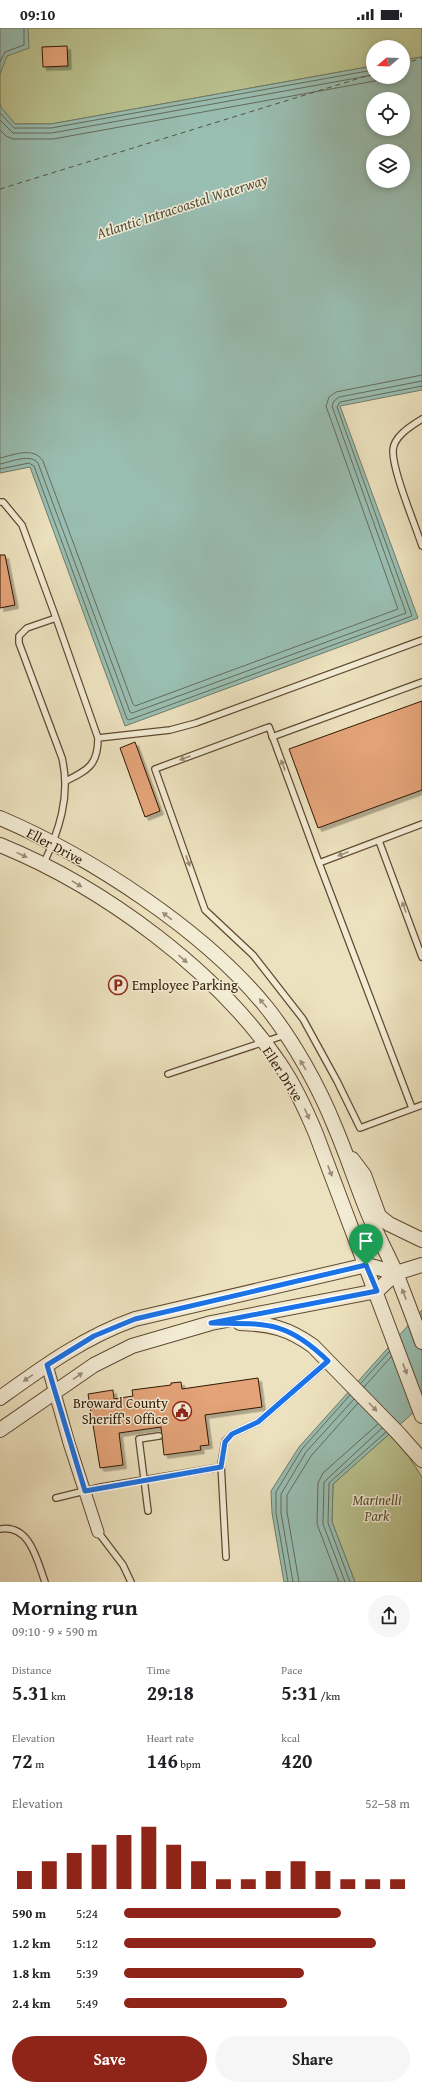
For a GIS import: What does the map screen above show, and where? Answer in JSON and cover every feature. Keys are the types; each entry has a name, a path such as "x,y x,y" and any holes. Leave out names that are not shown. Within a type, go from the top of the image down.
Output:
{"street":[{"name":"Eller Drive","path":"0,818 53,843 115,880 188,932 254,993 285,1035 315,1085 342,1144 368,1214 396,1273 422,1342"},
{"name":"Eller Drive","path":"0,845 43,866 106,902 178,954 227,1000 280,1064 303,1103 377,1291 422,1416"},
{"path":"342,1144 364,1175 379,1216 389,1224 422,1240"},
{"path":"0,1398 47,1365 94,1336 135,1319 366,1265 396,1273"},
{"path":"0,1430 94,1365 132,1346 211,1323 377,1291 396,1273 422,1265"},
{"path":"211,1323 266,1324 283,1329 304,1340 347,1380 422,1460"},
{"path":"47,1365 98,1532"}],"lane":[{"path":"422,419 403,432 393,449 396,469 422,546"},
{"path":"0,502 2,502 22,525 98,738 98,752 91,766 66,781"},
{"path":"43,866 53,843 62,813 66,781 62,758 19,643 19,636 27,628 56,618"},
{"path":"98,738 155,732 196,724 422,640"},
{"path":"272,737 422,682"},
{"path":"412,1108 268,727 155,769 206,910 253,955 303,1019 337,1081 360,1128 422,1105"},
{"path":"319,863 422,824"},
{"path":"379,840 422,957"},
{"path":"168,1074 285,1035"},
{"path":"226,1557 221,1467 225,1442 232,1434 258,1422 328,1361"},
{"path":"148,1511 139,1439 159,1436"},
{"path":"56,1498 85,1491 221,1467"},
{"path":"0,1529 10,1527 19,1532 32,1546 45,1582"},
{"path":"98,1532 124,1565 131,1582"}],"green space":[{"path":"0,28 422,28 422,57 410,59 410,40 366,40 366,67 51,124 15,124 0,107"},
{"name":"Marinelli Park","path":"389,1434 409,1457 422,1477 422,1582 355,1582 332,1522 333,1484"}],"water":[{"path":"0,28 28,28 29,48 7,56 0,74"},
{"name":"Atlantic Intracoastal Waterway","path":"422,57 422,390 340,406 418,618 125,726 30,467 0,473 0,103 1,107 15,124 51,124 366,67 366,84 410,84 410,59"},
{"path":"422,1310 422,1405 333,1484 332,1522 355,1582 284,1582 272,1513 271,1491 299,1447"}],"building":[{"path":"67,46 68,66 43,67 42,47"},
{"path":"0,555 5,555 15,605 0,608"},
{"path":"422,701 422,790 318,828 289,749"},
{"path":"135,742 160,811 145,817 120,748"},
{"path":"258,1378 262,1407 205,1415 209,1445 200,1446 201,1450 164,1455 161,1427 119,1433 123,1465 100,1468 88,1394 113,1390 114,1399 133,1396 132,1390 171,1385 171,1383 181,1382 182,1389"}],"ferry route":[{"path":"410,62 422,58"},
{"path":"0,189 366,76"}],"place":[{"name":"Employee Parking","path":"118,985"},
{"name":"Broward County Sheriff's Office","path":"182,1411"}],"route":[{"path":"366,1265 377,1291 211,1323 266,1324 283,1329 300,1337 313,1346 328,1361 292,1394 258,1422 232,1434 225,1442 222,1450 221,1467 85,1491 69,1443 47,1365 75,1346 94,1336 114,1326 135,1319 366,1265"}]}
